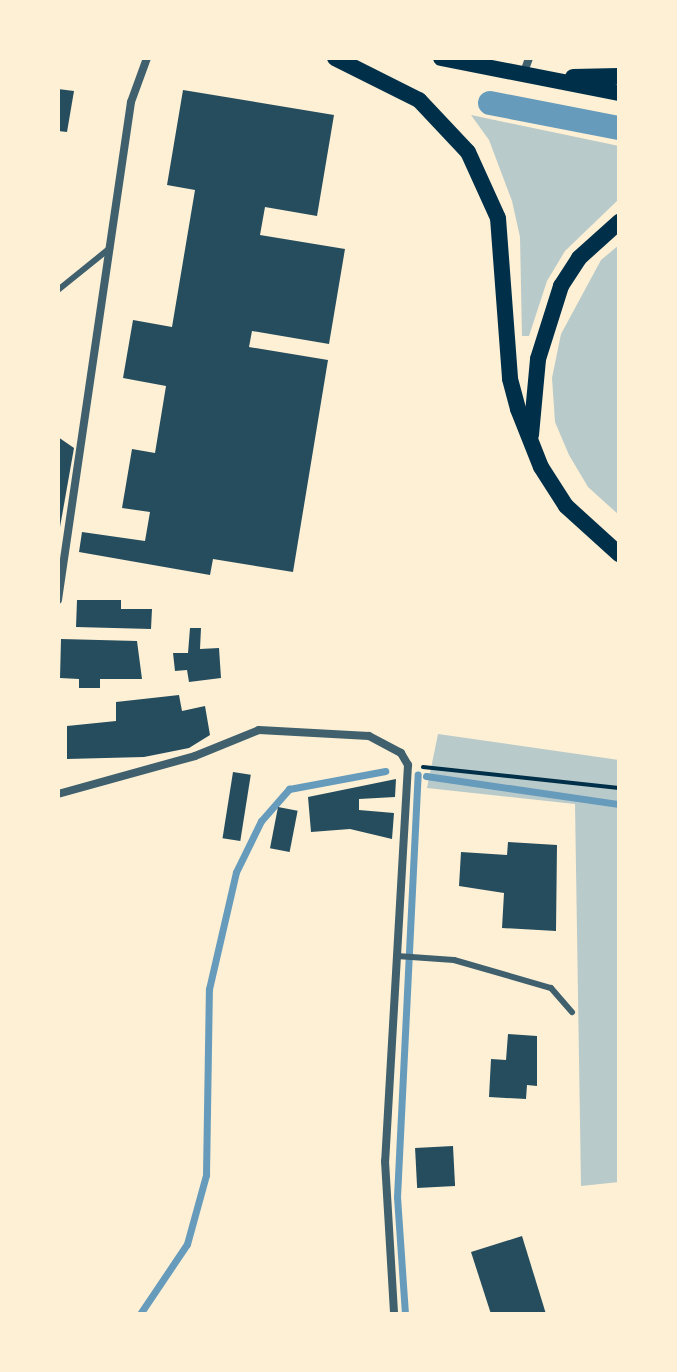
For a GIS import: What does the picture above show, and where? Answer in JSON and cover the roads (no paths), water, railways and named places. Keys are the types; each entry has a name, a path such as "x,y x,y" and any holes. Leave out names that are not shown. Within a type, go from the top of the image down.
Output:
{"main road":[{"path":"335,58 389,81 446,124 486,184 503,253 510,379 531,445 566,506 619,554"},
{"path":"441,58 526,65 546,77 619,93"},
{"path":"546,77 619,76"},
{"path":"531,445 538,359 561,286 579,258 619,222"}],"street":[{"path":"58,600 113,246 131,102 147,58"},
{"path":"58,794 195,756 259,730 369,736 401,753 408,765 385,1161 394,1314"}],"lane":[{"path":"58,290 113,246"},
{"path":"397,956 454,960 551,988 572,1012"}],"waterway":[{"path":"490,103 619,128"},
{"path":"140,1314 187,1244 206,1175 209,989 236,872 261,821 289,789 385,771"},
{"path":"405,1314 397,1197 418,775"},
{"path":"426,776 619,804"}]}
